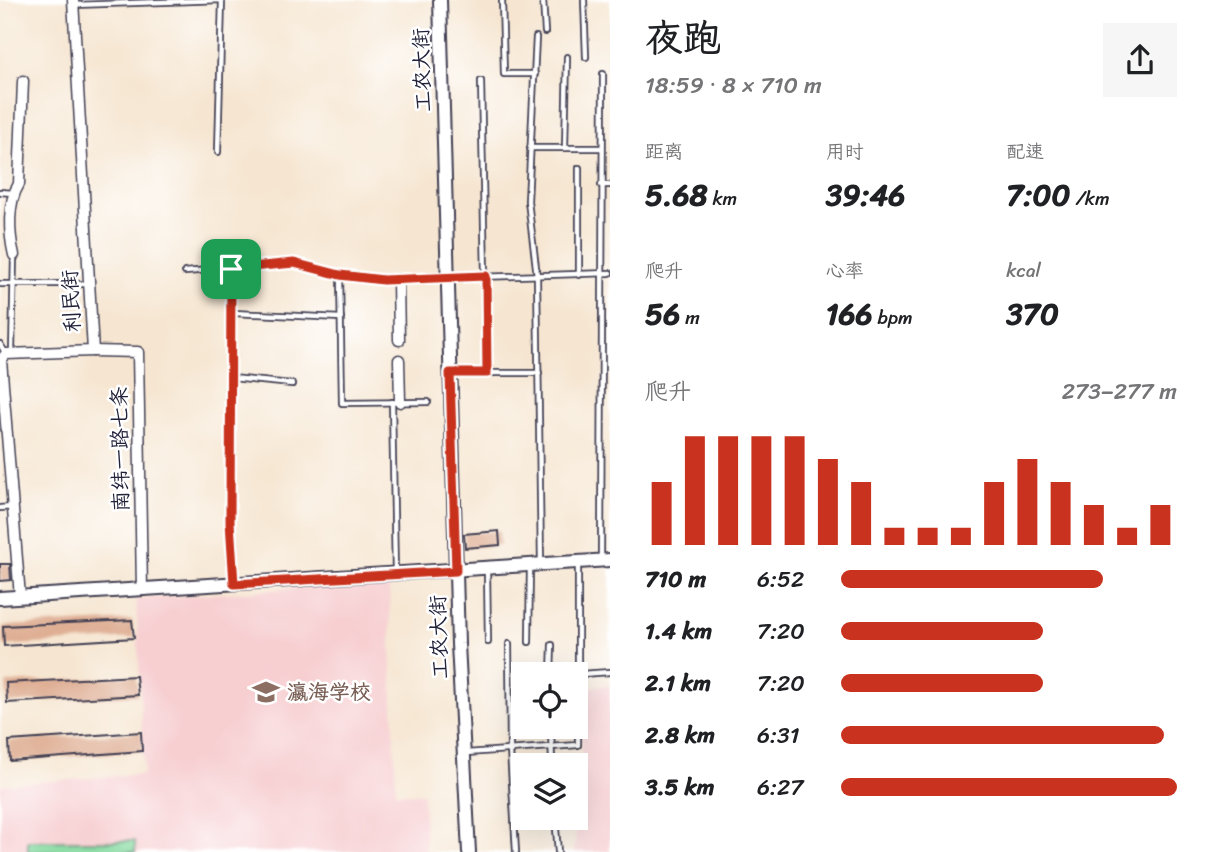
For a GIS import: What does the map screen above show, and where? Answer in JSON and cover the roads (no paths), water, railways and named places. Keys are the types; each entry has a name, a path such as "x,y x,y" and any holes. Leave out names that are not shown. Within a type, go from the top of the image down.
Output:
{"street":[{"name":"工农大街","path":"440,0 456,571 469,852"},
{"name":"利民街","path":"9,354 93,351 73,3"},
{"path":"14,255 10,237 13,193 19,184 23,81"},
{"path":"398,280 399,340"},
{"name":"南纬一路七条","path":"93,351 138,352 142,590"},
{"path":"9,354 1,360 20,597"},
{"path":"396,402 399,360"},
{"path":"0,598 605,560"}],"lane":[{"path":"73,3 222,0 218,152"},
{"path":"502,0 504,74 536,75"},
{"path":"543,0 545,32"},
{"path":"584,0 586,57"},
{"path":"529,642 536,565 539,373 537,276 528,201 536,37"},
{"path":"565,148 567,57"},
{"path":"603,74 601,273 605,560"},
{"path":"481,81 487,373"},
{"path":"530,148 602,148"},
{"path":"579,168 579,275"},
{"path":"601,185 610,185"},
{"path":"0,192 13,193"},
{"path":"9,354 16,284 14,255"},
{"path":"185,272 294,263 340,275 398,280 448,276 610,273"},
{"path":"231,269 233,313 230,522 234,584"},
{"path":"340,275 342,403 428,402"},
{"path":"0,284 89,284"},
{"path":"233,313 341,318"},
{"path":"0,344 9,354"},
{"path":"450,373 539,373"},
{"path":"232,378 292,384"},
{"path":"395,575 396,402"},
{"path":"0,508 13,507"},
{"path":"578,562 580,662"},
{"path":"487,569 488,642"},
{"path":"509,643 510,750 516,852"},
{"path":"551,645 551,662"},
{"path":"588,673 610,672"},
{"path":"551,739 551,753"},
{"path":"463,754 578,745 578,739"},
{"path":"556,830 558,852"}],"place":[{"name":"瀛海学校","path":"266,692"}]}
